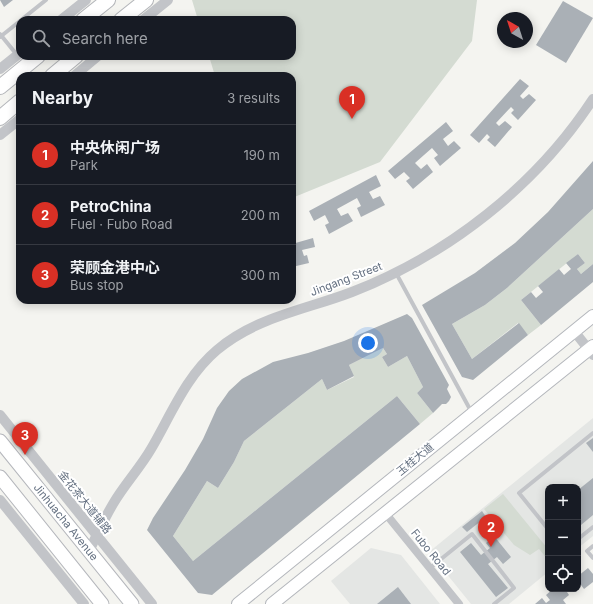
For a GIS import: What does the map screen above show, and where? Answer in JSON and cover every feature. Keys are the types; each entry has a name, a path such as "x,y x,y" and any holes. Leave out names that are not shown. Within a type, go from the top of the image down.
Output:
{"highway":[{"path":"88,16 108,0"},
{"path":"126,16 146,0"},
{"path":"18,72 33,60"},
{"path":"57,72 71,60"},
{"path":"0,87 16,74"},
{"path":"0,118 16,104"}],"main road":[{"name":"玉桂大道","path":"238,604 593,316"},
{"path":"272,604 592,350"},
{"name":"Jinhuacha Avenue","path":"0,441 132,604"},
{"path":"0,477 102,604"}],"street":[{"path":"66,16 86,0"},
{"path":"148,16 168,0"},
{"path":"0,70 16,57"},
{"path":"79,72 93,60"},
{"name":"Jingang Street","path":"89,551 114,503 150,450 187,385 200,367 216,351 236,335 263,321 330,300 396,272 447,243 506,198 547,158 592,105"},
{"path":"0,135 16,122"},
{"path":"574,331 592,350"},
{"name":"金花茶大道辅路","path":"0,415 152,604"},
{"path":"0,500 84,604"},
{"name":"Fubo Road","path":"386,514 459,604"}],"lane":[{"path":"27,16 46,0"},
{"path":"16,25 0,36 16,51"},
{"path":"396,272 472,413"},
{"path":"545,525 519,493 593,433"},
{"path":"581,537 593,527"},
{"path":"430,568 472,534 514,588 494,604"},
{"path":"593,546 587,551 593,558"}],"shaded area":[{"path":"192,0 477,0 472,41 380,162 296,196 296,72 214,72 210,60 296,60 296,16 197,16"},
{"path":"593,209 593,264 581,274 577,269 585,263 578,254 521,300 541,325 528,335 518,323 472,359 452,324 485,305 507,288"},
{"path":"383,348 387,354 382,357 388,367 407,356 423,387 417,393 433,413 420,424 397,396 193,561 173,536 207,481 218,488 234,462 244,441 322,379 327,390 354,377 349,365"},
{"path":"593,418 593,536 581,546 581,484 545,484 545,574 509,604 471,604 429,552"},
{"path":"503,494 545,545 545,556 539,549 530,555 514,545 484,509"},
{"path":"371,548 401,555 440,604 350,604 331,581"}],"building":[{"path":"0,0 13,0 4,7"},
{"path":"563,1 593,18 566,63 536,45"},
{"path":"520,79 529,86 520,96 523,99 529,94 536,100 518,120 511,113 514,110 511,107 496,123 499,126 505,121 512,127 495,147 487,140 490,137 487,134 479,143 470,135"},
{"path":"446,122 453,131 443,139 448,146 454,141 461,148 440,166 434,158 438,155 432,148 415,163 421,169 427,164 433,172 413,189 406,181 410,178 404,172 395,179 388,171"},
{"path":"593,161 593,209 507,288 485,305 452,324 472,359 519,323 528,335 473,380 462,377 422,305 475,273 515,243 548,212"},
{"path":"376,175 381,186 369,192 373,199 380,196 385,205 361,217 357,208 361,206 357,198 337,209 341,216 348,213 353,221 329,234 325,225 329,223 325,215 314,221 309,211"},
{"path":"313,238 315,247 302,250 304,256 307,255 309,263 296,266 296,243"},
{"path":"578,254 585,263 577,269 581,274 593,264 593,282 541,325 521,300 531,292 536,298 543,292 538,286 559,269 564,275 571,269 566,263"},
{"path":"407,314 412,318 449,385 447,389 451,397 449,401 446,404 442,404 433,413 417,393 423,387 407,356 388,367 382,357 387,354 383,348 349,365 354,376 327,390 322,379 244,441 234,462 218,488 207,481 173,536 193,561 397,396 420,424 212,595 198,593 147,530 153,518 185,470 203,439 217,408 229,391 242,379 273,362 308,353 344,341"},
{"path":"593,438 593,452 586,443"},
{"path":"593,478 593,515 581,525 581,520 581,488"},
{"path":"482,511 486,517 467,532 462,527"},
{"path":"494,536 511,557 503,564 497,557 488,564 508,588 496,597 460,552 471,543 481,555 490,548 486,543"},
{"path":"588,568 593,574 593,582 584,589 581,585 581,574"},
{"path":"398,587 411,604 377,604"},
{"path":"550,592 567,592 569,595 563,600 566,604 535,604 542,598 546,603 550,600 546,595"}],"place":[{"name":"中央休闲广场","path":"352,119"},
{"name":"荣顾金港中心","path":"25,455"},
{"name":"PetroChina","path":"491,547"}]}
